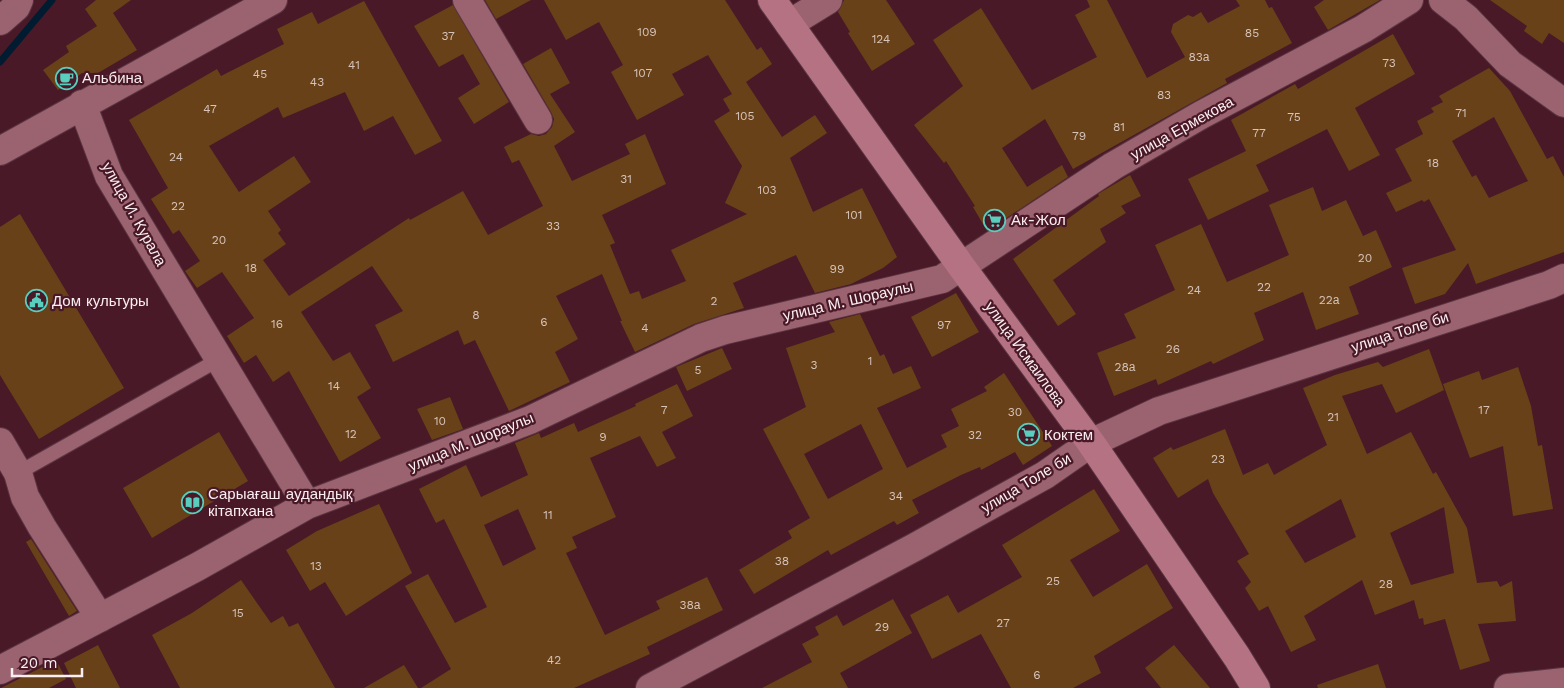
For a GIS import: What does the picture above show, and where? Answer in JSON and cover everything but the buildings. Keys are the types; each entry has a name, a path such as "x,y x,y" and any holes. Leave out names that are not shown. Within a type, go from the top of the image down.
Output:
{"main road":[{"name":"улица Исмаилова","path":"772,0 961,266 1091,443 1238,657 1256,688"}],"street":[{"path":"0,21 16,7 19,0"},
{"path":"0,151 273,0"},
{"path":"466,0 538,120"},
{"path":"789,24 828,0"},
{"name":"улица Ермекова","path":"961,266 1114,166 1201,115 1364,28 1408,0"},
{"path":"1443,0 1466,18 1510,64 1564,102"},
{"name":"улица И. Курала","path":"82,104 109,176 307,505"},
{"name":"улица М. Шораулы","path":"0,670 197,567 307,505 530,420 701,338 735,327 924,284 942,279 961,266"},
{"name":"улица Толе би","path":"650,688 1036,480 1091,443 1160,410 1549,285 1564,278"},
{"path":"0,442 18,473 25,497 42,527 100,618"},
{"path":"1508,688 1564,682"}],"lane":[{"path":"18,473 218,360"}],"waterway":[{"path":"0,62 52,0"}],"place":[{"name":"Альбина","path":"66,78"},
{"name":"Ак-Жол","path":"995,220"},
{"name":"Дом культуры","path":"36,301"},
{"name":"Коктем","path":"1028,435"},
{"name":"Сарыағаш аудандық кітапхана","path":"192,503"}]}
